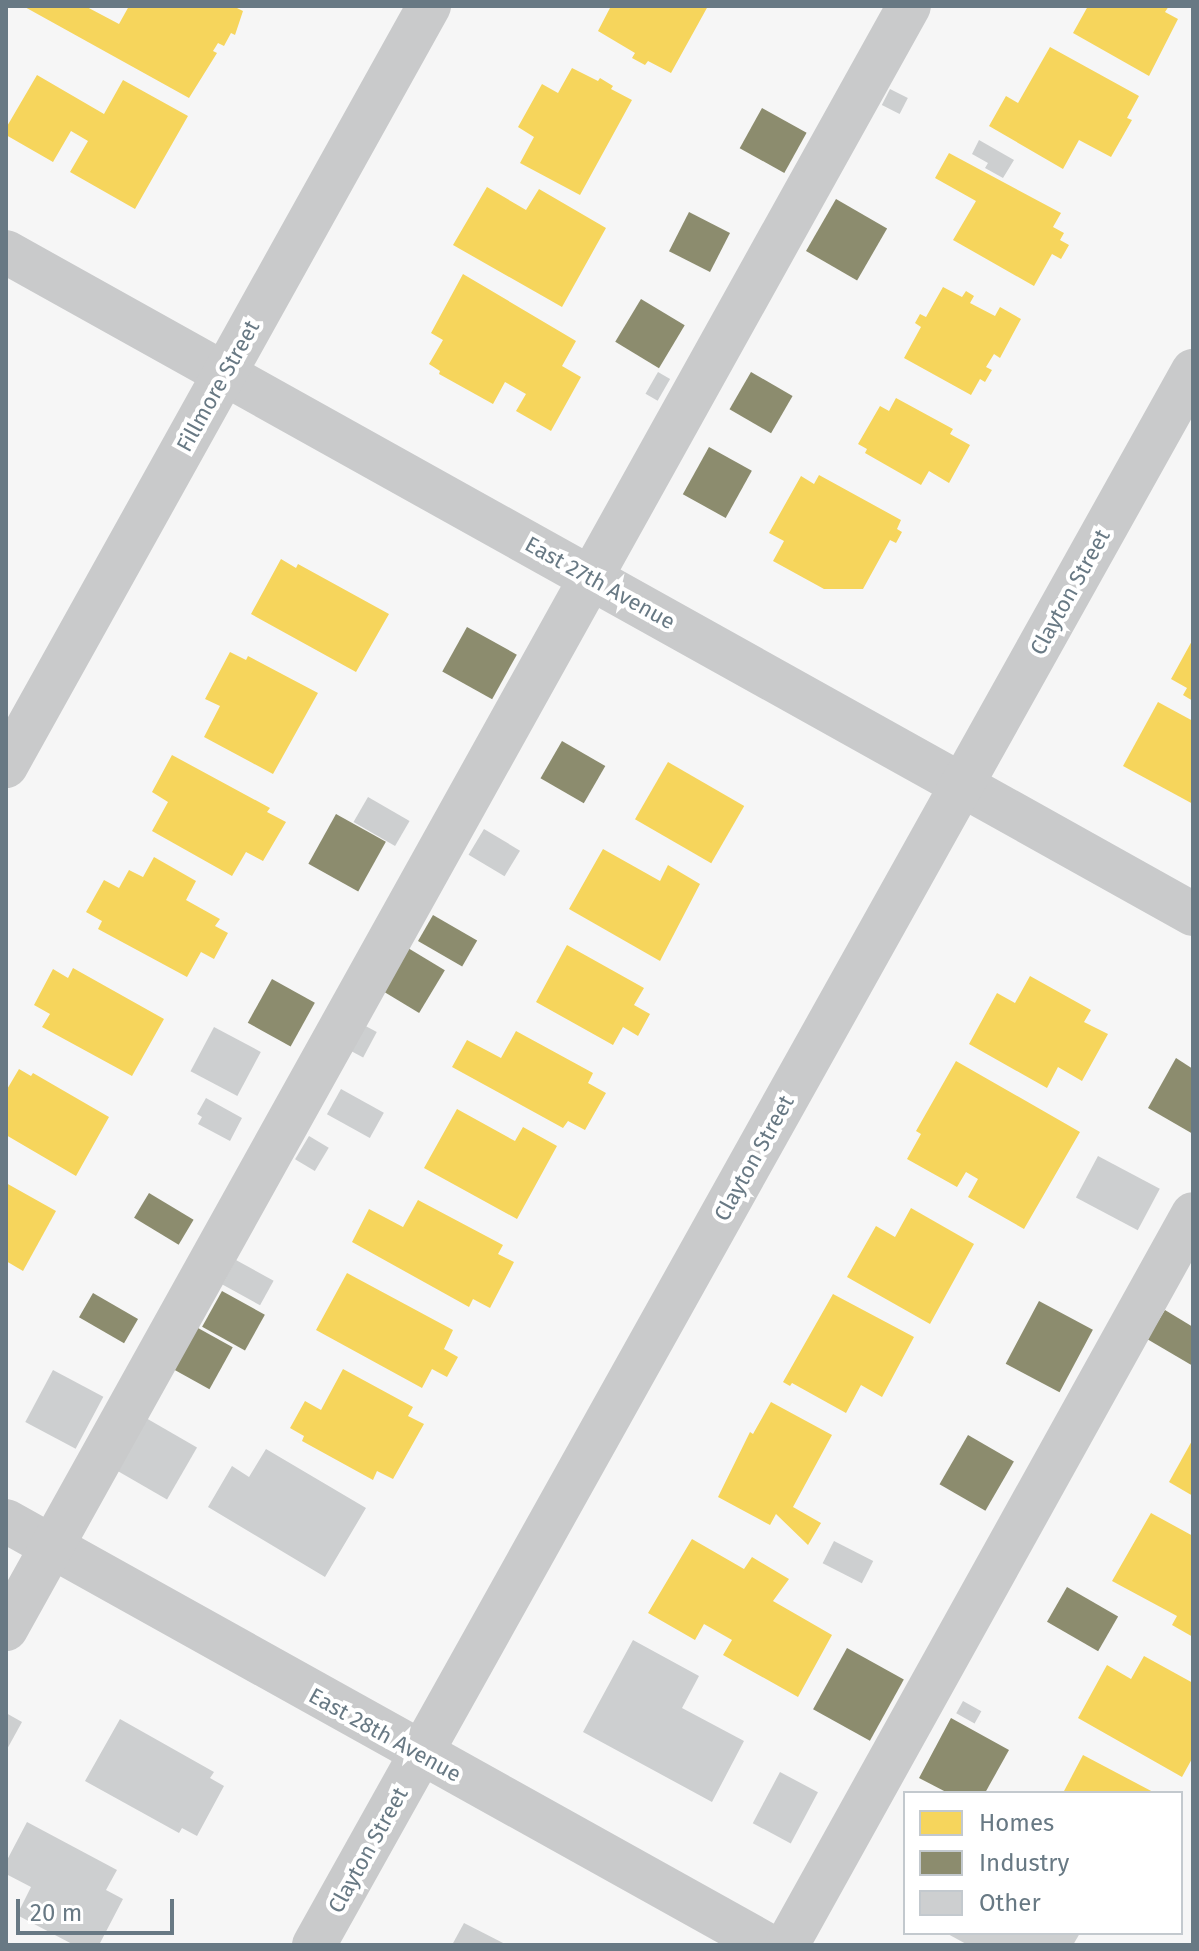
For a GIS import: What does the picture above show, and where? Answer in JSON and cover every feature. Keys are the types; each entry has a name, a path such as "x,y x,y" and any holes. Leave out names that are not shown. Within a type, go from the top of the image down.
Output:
{"street":[{"name":"Fillmore Street","path":"6,766 429,6"},
{"path":"6,1629 909,6"},
{"name":"East 27th Avenue","path":"6,252 1193,914"},
{"name":"Clayton Street","path":"314,1945 1193,371"},
{"path":"787,1945 1193,1214"},
{"name":"East 28th Avenue","path":"6,1521 421,1755 767,1945"}],"building: Homes":[{"path":"23,6 85,6 119,24 129,6 233,6 243,11 235,35 231,33 224,46 218,43 213,51 217,53 189,98"},
{"path":"611,6 708,6 671,73 648,61 645,65 632,58 635,53 598,31"},
{"path":"1088,6 1169,6 1165,12 1178,19 1149,76 1073,33"},
{"path":"1050,47 1139,96 1127,118 1132,120 1111,157 1079,140 1063,169 989,126 1006,96 1018,103"},
{"path":"572,68 598,81 600,78 613,86 611,89 632,100 580,195 520,163 534,137 518,127 542,84 558,93"},
{"path":"37,75 104,114 123,80 188,116 135,209 70,172 88,141 71,131 53,162 6,135 6,128"},
{"path":"949,153 1061,213 1053,227 1064,233 1060,240 1069,245 1061,259 1052,254 1034,286 953,240 976,201 935,178"},
{"path":"487,187 526,210 539,189 606,228 562,307 453,245"},
{"path":"463,274 576,341 562,366 581,377 551,431 516,411 526,394 505,382 493,404 439,374 440,371 429,364 443,340 431,333"},
{"path":"943,287 962,297 966,291 974,296 970,303 995,316 1000,307 1021,319 1000,358 994,354 986,367 992,370 985,382 980,379 971,395 904,358 921,327 915,323 920,314 926,317"},
{"path":"896,398 953,429 950,434 970,445 949,483 929,471 921,485 865,453 867,449 858,444 880,406 889,411"},
{"path":"819,475 901,520 897,529 902,532 896,543 890,540 863,589 824,589 773,561 784,541 769,533 801,476 814,484"},
{"path":"281,559 296,568 298,564 389,614 356,672 251,614"},
{"path":"1193,639 1193,701 1183,695 1187,688 1171,679"},
{"path":"230,652 246,660 248,656 318,693 273,774 204,737 220,706 205,699"},
{"path":"1158,702 1193,721 1193,804 1123,766"},
{"path":"172,755 270,808 267,812 286,822 263,861 246,852 232,876 152,831 168,802 152,792"},
{"path":"668,762 744,806 711,863 635,819"},
{"path":"603,849 660,881 668,865 700,884 660,961 569,909"},
{"path":"154,857 196,881 186,900 220,919 215,926 228,933 214,959 201,952 187,977 98,929 102,921 86,912 104,880 119,888 129,870 143,877"},
{"path":"567,945 644,988 634,1005 650,1014 638,1036 623,1027 613,1045 536,1002"},
{"path":"73,968 164,1019 132,1076 42,1027 50,1014 34,1005 53,969 68,978"},
{"path":"1030,976 1091,1010 1084,1022 1108,1034 1082,1081 1058,1067 1047,1088 969,1044 997,993 1015,1003"},
{"path":"516,1031 593,1073 588,1083 606,1093 585,1130 568,1121 563,1128 452,1067 467,1040 501,1058"},
{"path":"956,1061 1080,1132 1024,1229 968,1197 978,1179 966,1172 957,1187 907,1159 921,1134 916,1131"},
{"path":"19,1069 31,1076 33,1073 109,1117 76,1176 6,1135 6,1091"},
{"path":"457,1109 515,1141 523,1127 557,1146 517,1219 424,1168"},
{"path":"6,1183 56,1211 23,1271 6,1261"},
{"path":"418,1200 503,1245 498,1254 514,1262 490,1308 473,1299 469,1307 352,1242 369,1209 403,1227"},
{"path":"911,1208 974,1244 930,1324 847,1277 876,1226 895,1237"},
{"path":"347,1273 453,1330 444,1349 458,1357 447,1377 432,1369 422,1388 316,1330"},
{"path":"833,1294 914,1337 882,1397 861,1385 846,1413 792,1383 790,1386 783,1382"},
{"path":"343,1369 413,1407 408,1416 424,1424 393,1479 377,1471 373,1480 302,1441 304,1436 290,1428 305,1401 321,1410"},
{"path":"771,1402 832,1435 793,1507 821,1523 808,1545 776,1514 770,1525 718,1497 750,1432 753,1434"},
{"path":"1193,1439 1193,1496 1169,1482"},
{"path":"1151,1513 1193,1536 1193,1637 1172,1625 1177,1616 1112,1581"},
{"path":"692,1539 744,1569 752,1557 789,1579 773,1601 832,1635 798,1697 723,1655 732,1640 704,1624 695,1640 648,1613"},
{"path":"1144,1656 1193,1683 1193,1757 1182,1777 1078,1718 1107,1665 1131,1679"},
{"path":"1083,1755 1151,1791 1064,1791"}],"building: Industry":[{"path":"762,108 807,133 784,173 740,148"},
{"path":"836,199 887,228 857,280 806,251"},
{"path":"689,212 730,233 710,272 669,251"},
{"path":"641,299 685,325 659,368 615,342"},
{"path":"751,372 793,396 771,433 730,409"},
{"path":"709,447 752,471 726,518 683,494"},
{"path":"467,627 517,655 492,699 442,672"},
{"path":"562,741 605,766 584,803 540,778"},
{"path":"336,814 386,842 358,891 308,864"},
{"path":"433,915 477,940 462,966 418,941"},
{"path":"408,948 445,970 419,1013 382,991"},
{"path":"272,979 315,1003 291,1046 248,1023"},
{"path":"1176,1058 1193,1069 1193,1134 1148,1108"},
{"path":"149,1193 194,1220 179,1245 134,1218"},
{"path":"222,1291 265,1315 245,1351 202,1327"},
{"path":"93,1293 138,1319 124,1343 79,1317"},
{"path":"1039,1301 1093,1330 1060,1392 1006,1364"},
{"path":"1165,1310 1193,1327 1193,1366 1147,1339"},
{"path":"189,1323 233,1347 209,1389 166,1365"},
{"path":"968,1435 1014,1462 985,1511 940,1484"},
{"path":"1067,1587 1118,1616 1098,1651 1047,1622"},
{"path":"847,1648 904,1680 870,1741 813,1709"},
{"path":"951,1718 1009,1750 986,1791 944,1791 919,1778"}],"building: Other":[{"path":"890,89 908,98 900,114 882,105"},
{"path":"979,140 1014,160 1003,178 985,168 988,163 972,154"},
{"path":"658,372 670,379 658,401 646,394"},
{"path":"368,797 410,821 395,846 354,822"},
{"path":"484,829 520,851 505,876 469,855"},
{"path":"360,1023 377,1032 363,1058 346,1049"},
{"path":"214,1027 261,1052 237,1096 191,1071"},
{"path":"341,1089 384,1113 370,1138 327,1114"},
{"path":"206,1098 242,1118 230,1141 198,1124 202,1117 197,1114"},
{"path":"309,1136 329,1148 315,1171 295,1159"},
{"path":"1098,1156 1160,1189 1138,1230 1076,1197"},
{"path":"236,1260 274,1281 260,1305 222,1284"},
{"path":"53,1370 103,1397 76,1449 25,1422"},
{"path":"139,1414 197,1448 167,1499 109,1466"},
{"path":"266,1449 366,1508 325,1577 208,1507 232,1466 249,1477"},
{"path":"834,1541 873,1561 862,1583 823,1563"},
{"path":"633,1640 699,1676 682,1708 744,1741 712,1802 583,1732"},
{"path":"963,1701 981,1711 975,1723 956,1713"},
{"path":"6,1713 22,1722 6,1751"},
{"path":"120,1719 214,1772 210,1778 224,1786 197,1836 182,1828 179,1833 85,1781"},
{"path":"780,1772 818,1792 791,1843 753,1823"},
{"path":"27,1822 117,1870 106,1890 123,1899 99,1945 74,1945 17,1915 31,1887 6,1874 6,1862"},
{"path":"464,1923 507,1945 452,1945"},
{"path":"950,1935 1079,1935 1073,1945 968,1945"}]}
